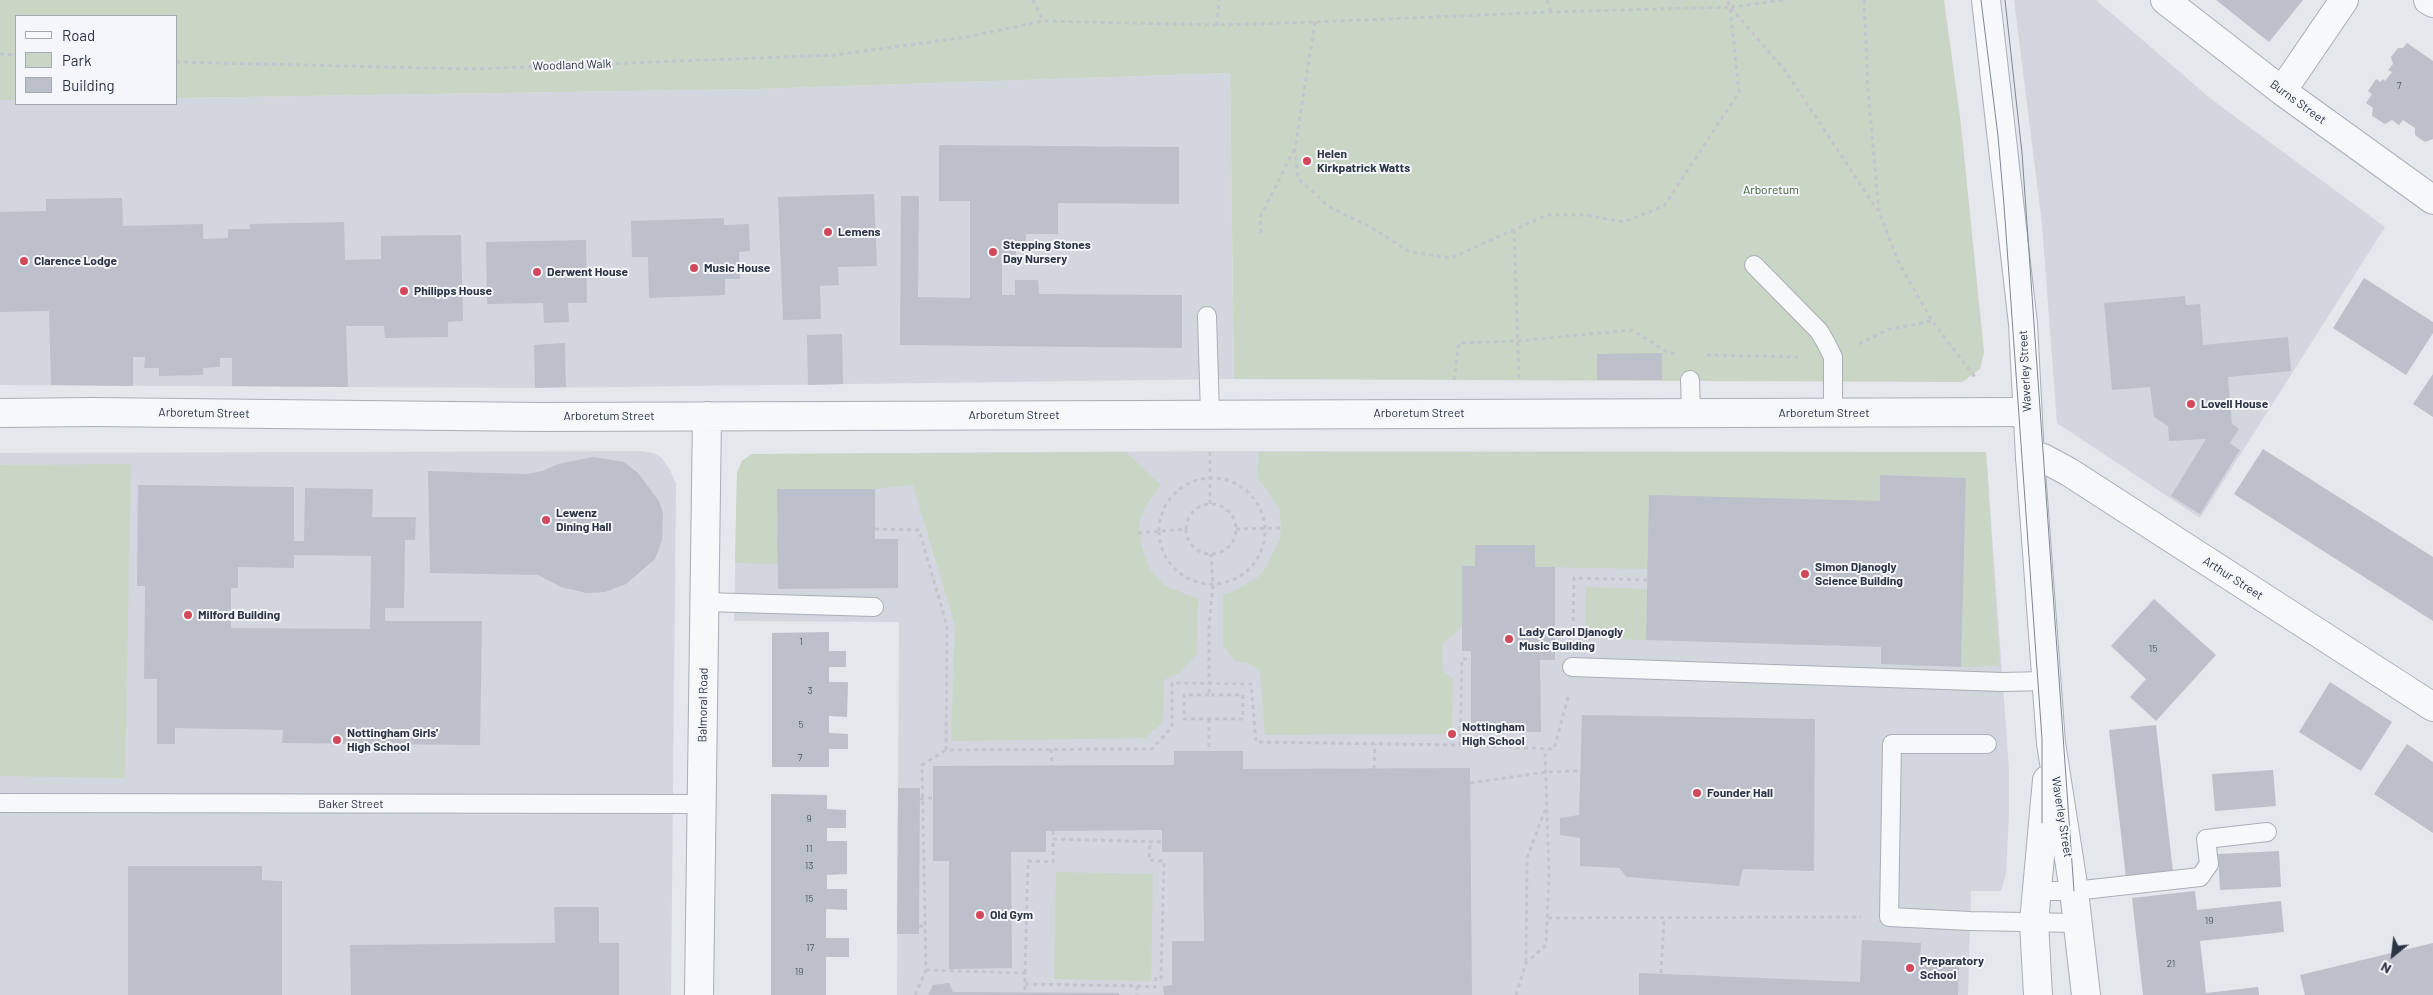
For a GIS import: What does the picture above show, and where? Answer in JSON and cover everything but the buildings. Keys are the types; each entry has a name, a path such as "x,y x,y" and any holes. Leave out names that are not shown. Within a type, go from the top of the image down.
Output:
{"street":[{"name":"Waverley Street","path":"1986,0 2023,324 2030,457 2051,743 2074,891 2086,995"},
{"name":"Burns Street","path":"2165,0 2282,91 2433,200"},
{"path":"2282,91 2344,0"},
{"path":"2428,0 2433,3"},
{"name":"Arboretum Street","path":"0,413 93,412 531,417 2027,412"},
{"name":"Balmoral Road","path":"699,995 707,416"},
{"name":"Arthur Street","path":"2030,457 2043,458 2069,472 2433,708"},
{"name":"Waverley Street","path":"2038,995 2034,922 2051,743"}],"lane":[{"path":"1754,265 1819,331 1833,357 1833,412"},
{"path":"1207,316 1210,414"},
{"path":"1690,380 1691,413"},
{"path":"704,602 874,607"},
{"path":"1572,667 2002,682 2047,681"},
{"path":"1987,744 1892,744 1889,917 2077,923"},
{"name":"Baker Street","path":"0,803 701,804"},
{"path":"2036,891 2074,891 2200,878 2209,864 2206,839 2267,832"}],"path":[{"path":"1033,0 1043,21"},
{"path":"1217,25 1219,0"},
{"path":"1547,0 1550,12"},
{"path":"1316,22 1295,148 1298,178 1328,206 1372,228 1410,252 1451,258 1547,215 1586,215 1624,222 1664,206 1739,92 1730,7 1727,0"},
{"name":"Woodland Walk","path":"178,62 472,69 835,55 968,37 1043,21 1217,25 1730,7 1784,0"},
{"path":"1864,0 1868,90 1878,212"},
{"path":"1730,7 1784,70 1878,212 1898,262 1932,321 1974,375 1981,381"},
{"path":"0,54 15,54"},
{"path":"1261,233 1260,217 1295,148"},
{"path":"1514,230 1519,379"},
{"path":"1887,330 1932,321"},
{"path":"1451,413 1459,343 1517,341 1632,330 1669,353 1684,353"},
{"path":"1700,354 1749,357 1833,357"},
{"path":"1201,478 1210,479 1221,478 1241,487 1256,501 1264,521 1264,541 1252,566 1231,581 1212,585 1192,581 1175,570 1163,554 1158,531 1164,507 1177,490 1201,478"},
{"path":"1210,479 1210,504"},
{"path":"1210,504 1227,509 1235,522 1236,529 1233,540 1228,547 1211,554 1195,548 1189,542 1186,529 1190,516 1195,509 1210,504"},
{"path":"875,528 919,530 947,626 946,750"},
{"path":"1236,529 1281,528"},
{"path":"1138,533 1186,529"},
{"path":"1209,695 1211,554"},
{"path":"915,995 926,970 921,799 922,765 946,750 1152,749 1172,727 1172,683 1252,684 1256,742 1460,745 1462,659 1471,659"},
{"path":"1184,695 1209,695 1243,695 1243,719 1184,719 1184,695"},
{"path":"1209,719 1209,751"},
{"path":"1374,768 1375,744"},
{"path":"1526,963 1546,945 1548,918 1545,748"},
{"path":"1051,749 1052,766"},
{"path":"1470,783 1546,772 1580,771"},
{"path":"921,799 932,798"},
{"path":"1516,995 1526,963 1527,858 1547,806"},
{"path":"1025,992 1028,861 1053,862 1053,831"},
{"path":"1053,839 1162,842"},
{"path":"1025,984 1155,987 1156,978 1161,978 1164,861 1150,860 1150,842"},
{"path":"1548,918 1889,917"},
{"path":"1661,974 1664,918"},
{"path":"919,926 925,926"},
{"path":"926,970 993,970 1025,973"},
{"path":"1137,986 1137,995"}],"shaded area":[{"path":"2014,0 2096,0 2211,99 2385,227 2200,518 2057,423 2042,224"},
{"path":"1230,73 1234,379 535,388 0,385 0,100 15,100 15,105 178,105 178,98 756,89"},
{"name":"Nottingham Girls' High School","path":"640,451 653,453 661,457 670,470 676,484 671,995 0,995 0,453"},
{"name":"Nottingham High School","path":"1210,451 1986,452 2009,770 2009,815 2006,874 2001,891 1971,891 1968,995 897,995 899,622 734,621 737,473 742,461 752,454"}],"green space":[{"name":"Arboretum","path":"0,0 1944,0 1961,125 1984,352 1980,369 1962,382 1234,379 1230,73 756,89 178,98 178,15 15,15 15,100 0,100"},
{"path":"1126,452 1160,485 1145,507 1139,523 1142,548 1149,568 1165,586 1198,599 1197,654 1178,674 1164,680 1163,722 1145,738 951,741 955,625 913,485 875,489 778,489 778,564 735,563 737,473 742,461 752,454"},
{"path":"1259,452 1986,452 2000,666 1961,667 1966,478 1881,475 1880,501 1648,569 1535,567 1535,545 1475,545 1475,566 1462,567 1462,627 1442,644 1443,671 1453,679 1452,734 1265,735 1260,671 1249,663 1236,662 1223,645 1223,594 1233,592 1257,578 1267,565 1280,539 1281,523 1279,509 1257,478"},
{"path":"131,464 125,778 0,776 0,465"},
{"path":"1586,587 1647,589 1646,640 1585,638"},
{"path":"1056,872 1153,874 1151,981 1054,979"}],"tram line":[{"path":"1981,0 1998,136 2004,205 2042,739 2042,823"},
{"path":"2005,0 2022,153 2074,891"}],"place":[{"name":"Helen Kirkpatrick Watts","path":"1307,161"},
{"name":"Lemens","path":"828,232"},
{"name":"Stepping Stones Day Nursery","path":"993,252"},
{"name":"Clarence Lodge","path":"24,261"},
{"name":"Music House","path":"694,268"},
{"name":"Derwent House","path":"537,272"},
{"name":"Philipps House","path":"404,291"},
{"name":"Lovell House","path":"2191,404"},
{"name":"Lewenz Dining Hall","path":"546,520"},
{"name":"Simon Djanogly Science Building","path":"1805,574"},
{"name":"Milford Building","path":"188,615"},
{"name":"Lady Carol Djanogly Music Building","path":"1509,639"},
{"name":"Nottingham High School","path":"1452,734"},
{"name":"Nottingham Girls' High School","path":"337,740"},
{"name":"Founder Hall","path":"1697,793"},
{"name":"Old Gym","path":"980,915"},
{"name":"Preparatory School","path":"1910,968"}]}
